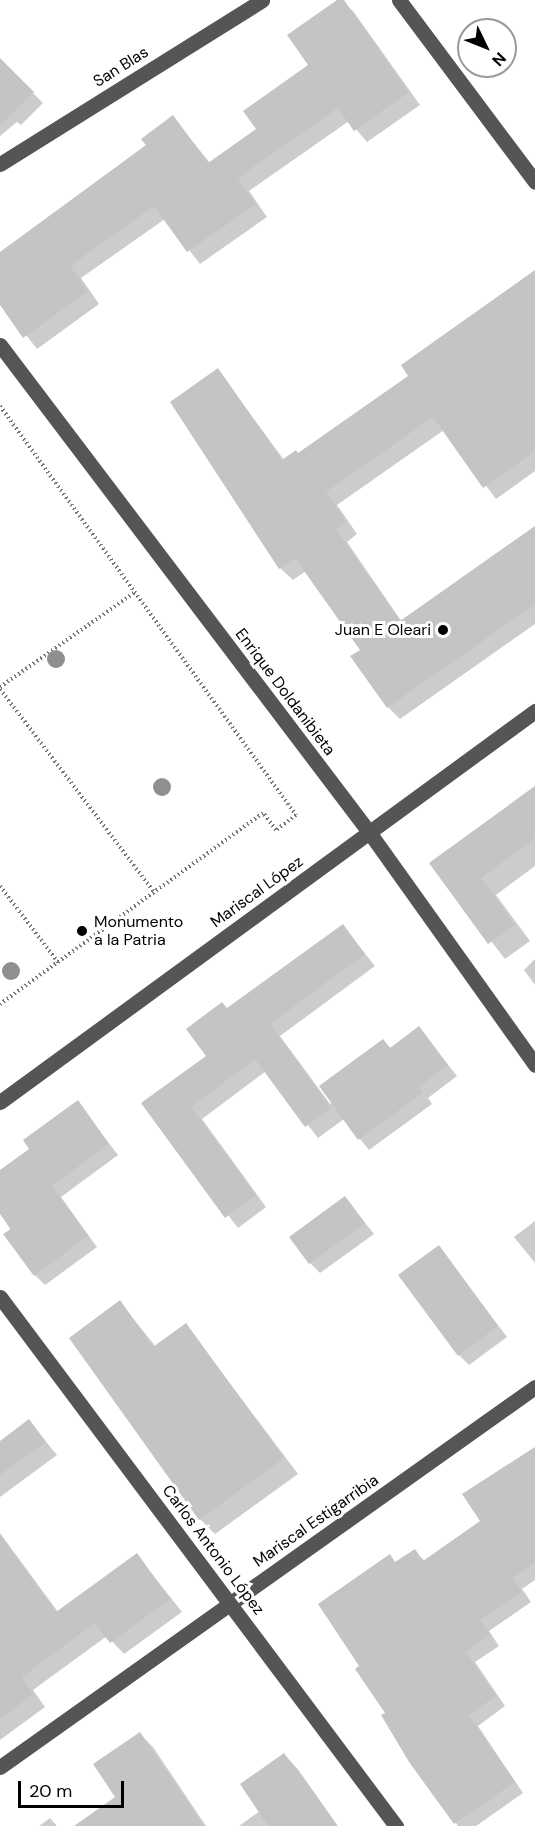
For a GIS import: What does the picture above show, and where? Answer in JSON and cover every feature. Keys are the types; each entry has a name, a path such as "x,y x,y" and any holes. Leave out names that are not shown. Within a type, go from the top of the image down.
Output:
{"street":[{"name":"San Blas","path":"0,164 262,0"},
{"path":"399,0 535,182"},
{"name":"Enrique Doldanibieta","path":"0,345 369,832 535,1065"},
{"name":"Mariscal López","path":"0,1102 535,711"},
{"name":"Carlos Antonio López","path":"0,1297 396,1826"},
{"name":"Mariscal Estigarribia","path":"0,1767 535,1387"}],"path":[{"path":"0,406 296,815 276,830 264,813 0,1004"},
{"path":"135,592 0,688 154,892"},
{"path":"0,886 58,962"}],"building":[{"path":"337,0 344,0 409,92 354,131 338,108 238,178 256,204 187,252 154,206 70,266 88,291 23,338 0,305 0,252 146,145 141,139 173,115 208,163 256,129 243,111 308,65 287,35"},
{"path":"0,58 34,92 0,126"},
{"path":"535,270 535,451 483,488 433,417 326,492 346,522 336,529 400,621 535,526 535,604 387,708 350,656 360,650 295,558 279,569 170,402 218,368 282,460 296,450 298,453 408,376 401,365"},
{"path":"535,786 535,839 481,878 515,925 488,944 429,863"},
{"path":"343,924 365,954 270,1024 331,1108 305,1127 255,1059 191,1107 256,1195 225,1218 141,1103 206,1056 186,1029 222,1002 227,1008"},
{"path":"419,1026 448,1065 418,1087 423,1093 358,1140 319,1086 383,1039 390,1048"},
{"path":"78,1100 109,1144 52,1186 88,1236 34,1276 3,1234 11,1229 0,1214 0,1170 29,1149 23,1140"},
{"path":"345,1196 365,1223 309,1264 289,1237"},
{"path":"439,1245 498,1326 458,1356 398,1275"},
{"path":"120,1300 153,1347 186,1323 284,1458 199,1520 69,1338"},
{"path":"29,1419 46,1442 0,1475 0,1441"},
{"path":"535,1447 535,1563 513,1578 522,1591 480,1620 490,1635 466,1652 496,1696 469,1715 515,1782 454,1824 409,1762 381,1715 385,1713 355,1669 359,1666 318,1604 390,1554 395,1562 415,1549 423,1561 480,1521 462,1494"},
{"path":"0,1535 56,1612 137,1553 170,1599 110,1643 95,1623 22,1677 33,1694 0,1719"},
{"path":"140,1732 204,1826 74,1826 115,1797 93,1764"},
{"path":"284,1753 337,1826 268,1826 240,1784"}],"place":[{"name":"Juan E Oleari","path":"443,630"},
{"name":"Monumento a la Patria","path":"82,931"}]}
